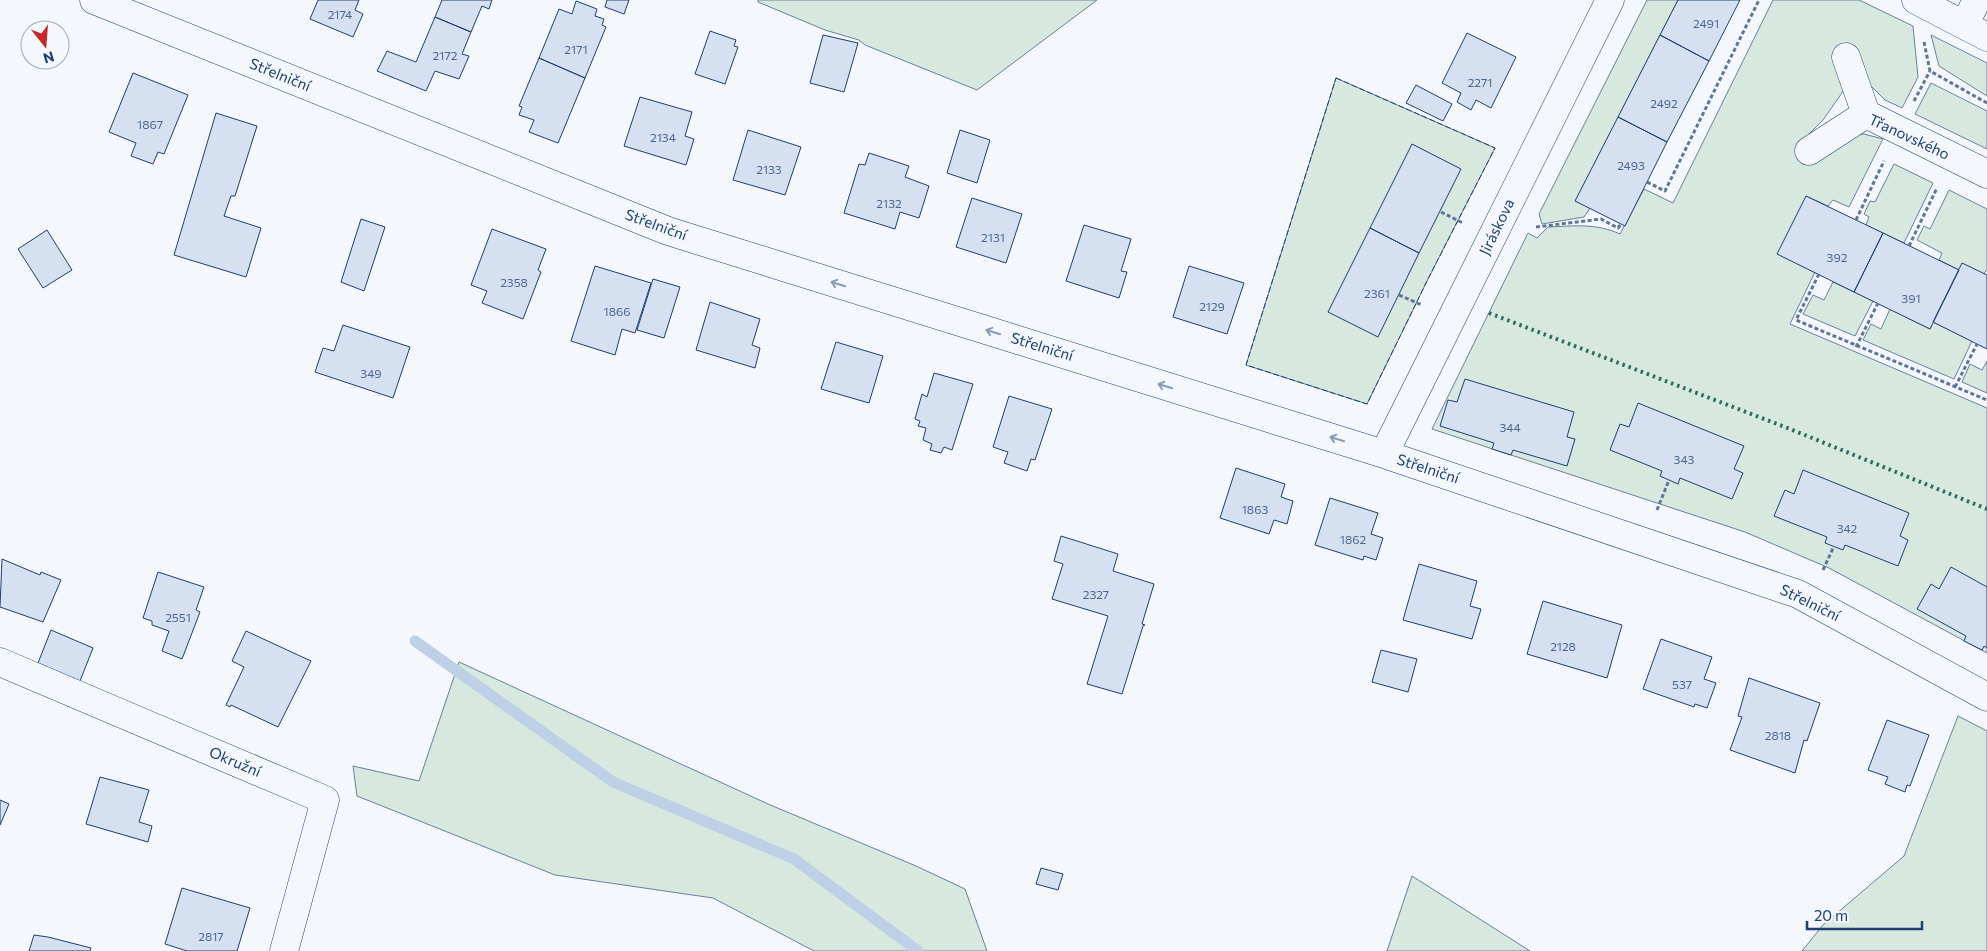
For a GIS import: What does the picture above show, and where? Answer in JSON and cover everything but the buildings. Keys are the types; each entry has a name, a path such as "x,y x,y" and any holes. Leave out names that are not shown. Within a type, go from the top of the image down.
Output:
{"street":[{"name":"Střelniční","path":"94,0 668,231 1384,454 1798,594 1987,697"},
{"name":"Jiráskova","path":"1384,454 1610,0"},
{"path":"1916,0 1976,31 1977,0"},
{"path":"1846,57 1866,114"},
{"name":"Třanovského","path":"1809,151 1866,114 1987,174"},
{"name":"Okružní","path":"0,662 325,800 284,951"}],"path":[{"path":"1648,182 1665,191 1759,0"},
{"path":"1856,220 1899,130 1930,71 1916,0"},
{"path":"1930,71 1987,103"},
{"path":"1909,246 1938,186"},
{"path":"1502,217 1531,228 1600,219 1618,228 1621,224"},
{"path":"1819,274 1796,320 1856,347 1987,400"},
{"path":"1856,347 1878,303"},
{"path":"1955,387 1977,344"},
{"path":"1657,510 1669,480"},
{"path":"1823,571 1834,546"}],"shaded area":[{"path":"758,0 1097,0 977,90 865,45 859,40 825,30 758,2"},
{"path":"1647,0 1678,0 1576,200 1590,208 1584,217 1542,224 1539,214"},
{"path":"1773,0 1859,0 1913,26 1918,77 1902,108 1885,100 1860,75 1844,90 1823,120 1799,144 1864,134 1883,139 1849,207 1833,200 1828,206 1806,196 1815,272 1790,324 1987,408 1987,653 1829,568 1745,532 1432,429 1528,233 1537,238 1548,227 1576,226 1602,228 1620,234 1644,189 1673,203"},
{"path":"1931,35 1987,63 1987,96 1939,66"},
{"path":"1336,78 1495,148 1367,404 1246,365"},
{"path":"1931,83 1987,111 1987,149 1915,114"},
{"path":"1894,164 1933,183 1904,243 1866,225 1869,217 1864,214 1870,201 1875,202"},
{"path":"1949,190 1987,209 1987,269 1984,274 1959,270 1939,260 1942,253 1917,240 1924,226 1930,229"},
{"path":"1833,282 1873,301 1855,336 1803,314 1813,295 1824,300"},
{"path":"1890,309 1930,329 1933,322 1972,341 1954,379 1863,340 1871,324 1881,329"},
{"path":"1987,361 1987,393 1962,382 1970,364 1982,370"},
{"path":"459,662 768,804 916,866 965,889 987,951 814,951 713,898 555,875 357,796 353,766 419,781"},
{"path":"1958,716 1987,731 1987,951 1802,951 1823,925 1904,856"},
{"path":"1412,876 1530,951 1387,951"}],"waterway":[{"path":"415,641 613,782 794,859 918,951"}],"hedge":[{"path":"1489,313 1785,427 1987,509"}],"fence":[{"path":"1336,78 1495,148 1367,404 1246,365 1336,78"}]}
